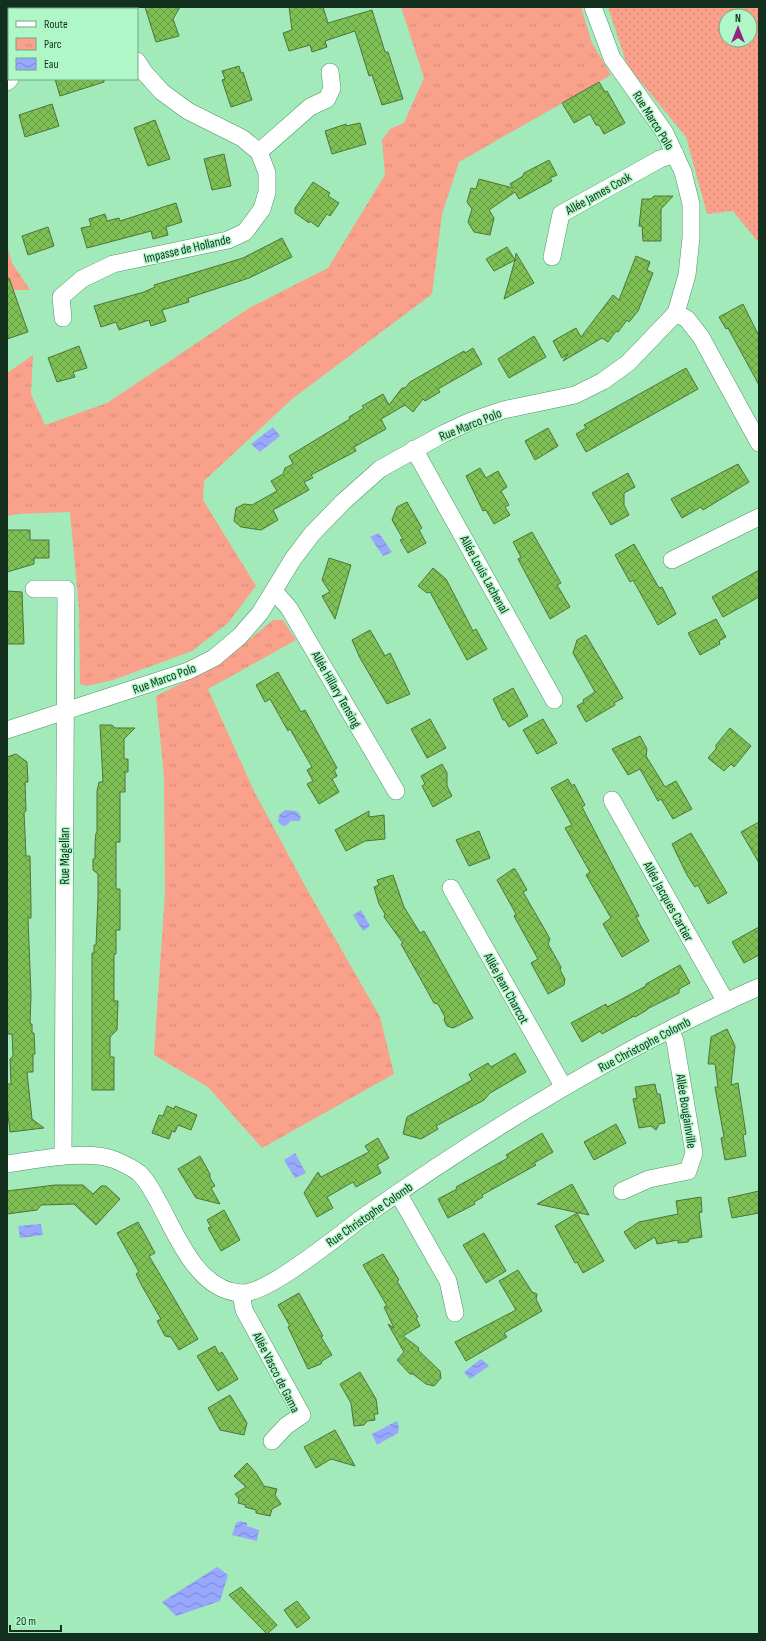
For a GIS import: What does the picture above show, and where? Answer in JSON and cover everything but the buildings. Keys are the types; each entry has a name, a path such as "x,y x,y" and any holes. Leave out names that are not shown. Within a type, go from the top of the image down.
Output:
{"street":[{"name":"Rue Marco Polo","path":"7,730 188,671 214,658 240,636 260,613 293,559 312,534 342,502 380,469 414,449 471,421 503,410 575,395 603,381 628,363 676,313 687,275 691,238 691,204 683,172 665,132 612,58 593,7"},
{"path":"138,63 144,72 162,92 188,111 242,138 259,152 310,107 327,99 332,88 330,72"},
{"name":"Impasse de Hollande","path":"63,318 62,296 82,279 113,264 228,240 245,232 262,209 266,192 266,173 259,152"},
{"name":"Allée James Cook","path":"552,257 560,214 660,159 675,154"},
{"path":"676,313 688,319 701,337 759,443"},
{"name":"Allée Louis Lachenal","path":"414,449 554,700"},
{"path":"672,560 759,517"},
{"name":"Rue Magellan","path":"34,589 66,589 63,1156"},
{"name":"Allée Hillary Tensing","path":"274,591 289,608 396,791"},
{"name":"Allée Jacques Cartier","path":"612,800 726,1002"},
{"name":"Allée Jean Charcot","path":"451,888 518,1009 563,1086"},
{"name":"Rue Christophe Colomb","path":"7,1164 63,1156 100,1156 115,1160 139,1174 151,1190 188,1254 208,1279 222,1289 241,1294 250,1293 263,1288 288,1272 398,1193 563,1086 670,1030 759,987"},
{"name":"Allée Bougainville","path":"622,1191 649,1179 688,1171 694,1153 675,1041 670,1030"},
{"path":"398,1193 448,1281 455,1313"},
{"name":"Allée Vasco de Gama","path":"241,1294 244,1310 302,1415 286,1426 272,1441"}],"green space":[{"path":"401,7 581,7 592,43 611,75 459,162 442,214 432,294 292,399 204,481 203,500 256,586 228,623 192,651 113,680 87,686 80,684 79,609 70,512 17,514 7,516 7,373 33,355 31,394 45,425 107,403 249,308 328,268 385,175 382,140 390,129 404,123 424,78"},
{"path":"608,7 759,7 759,243 733,211 707,214 686,137 627,65"},
{"path":"7,245 12,263 30,290 7,290"},
{"path":"273,620 283,620 296,640 208,689 254,791 304,884 380,1017 394,1074 262,1148 208,1087 154,1055 165,892 164,776 156,696 219,665"}],"water":[{"path":"273,427 280,436 260,452 251,444"},
{"path":"379,533 392,552 383,556 370,537"},
{"path":"285,810 296,811 299,813 301,819 299,821 291,821 287,825 283,826 278,822 279,815"},
{"path":"361,910 370,926 363,931 353,915"},
{"path":"295,1153 306,1173 295,1178 284,1160"},
{"path":"41,1224 43,1235 20,1238 18,1226"},
{"path":"481,1359 489,1366 470,1379 464,1372"},
{"path":"397,1421 399,1428 398,1433 377,1445 372,1434"},
{"path":"240,1521 247,1523 247,1526 259,1530 257,1541 232,1535 236,1523"},
{"path":"217,1567 228,1575 220,1601 176,1616 162,1602"}]}
